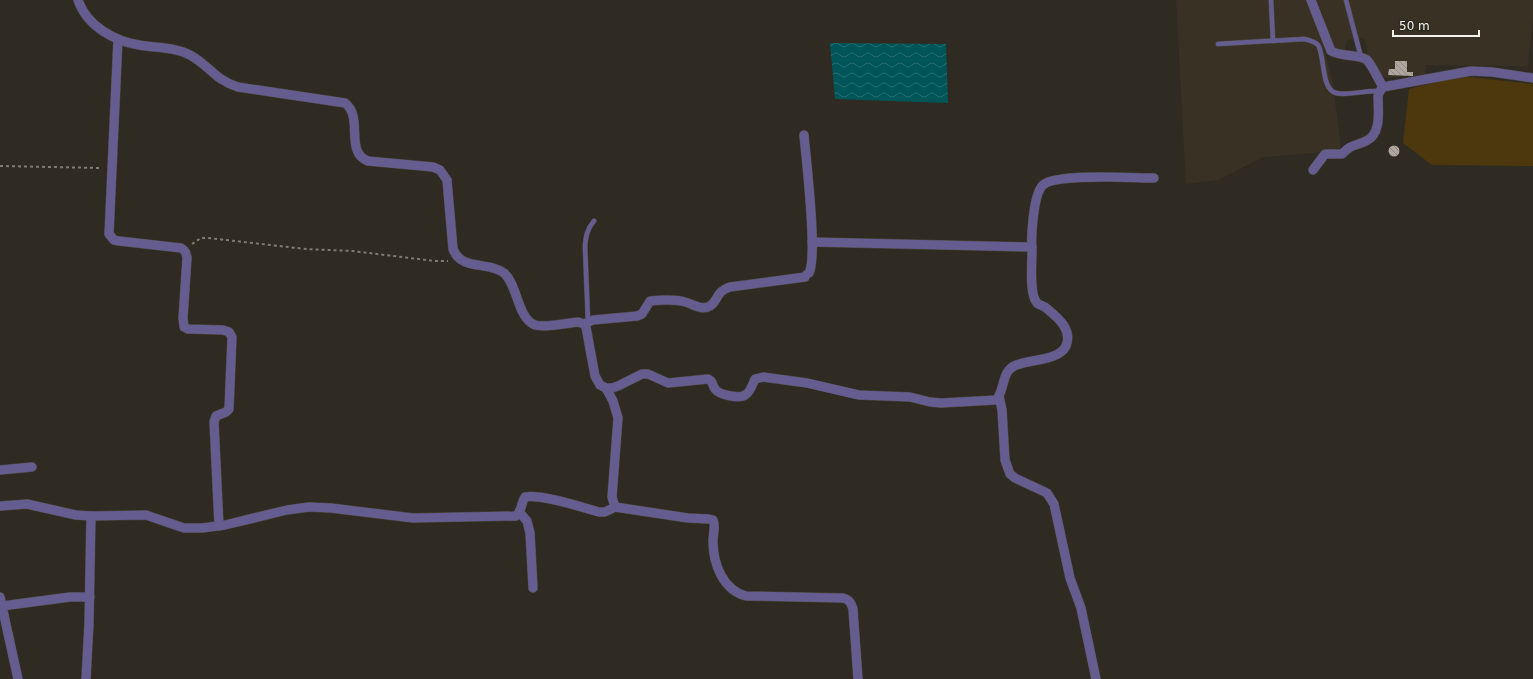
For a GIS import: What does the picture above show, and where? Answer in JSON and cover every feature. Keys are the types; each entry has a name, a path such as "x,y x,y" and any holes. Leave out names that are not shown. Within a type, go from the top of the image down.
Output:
{"street":[{"path":"78,0 84,14 92,22 118,39 138,45 177,50 190,55 202,63 219,79 228,84 238,87 345,103 350,107 353,114 357,153 361,158 368,161 433,167 440,170 445,175 447,180 453,249 456,256 459,260 493,268 503,273 508,279 525,317 535,325 541,326 637,316 642,314 650,301 684,302 698,307 706,307 710,306 722,289 804,277 809,273 812,242 804,135"},
{"path":"1311,0 1331,51 1338,55 1362,57 1367,60 1381,89 1378,96 1377,129 1373,138 1350,146 1342,154 1325,154 1313,170"},
{"path":"118,39 109,234 111,238 118,241 181,248 184,250 187,258 183,318 184,327 188,329 223,330 229,332 232,337 229,409 226,412 216,416 214,422 219,526"},
{"path":"1381,89 1471,71 1492,72 1533,78"},
{"path":"1096,679 1081,608 1070,578 1054,504 1047,493 1015,478 1010,474 1006,460 1000,396 1006,374 1012,367 1026,361 1055,357 1062,353 1066,345 1067,334 1065,325 1037,302 1033,293 1032,247 1037,193 1043,185 1049,181 1064,178 1154,178"},
{"path":"812,242 1032,247"},
{"path":"586,322 595,376 600,385 606,388 612,388 642,374 648,374 668,383 708,379 711,381 715,390 732,397 745,396 755,379 763,377 814,385 859,395 910,397 942,404 991,401 996,400 1000,396"},
{"path":"606,388 613,401 618,418 612,497 615,507"},
{"path":"0,470 32,467"},
{"path":"0,506 27,504 76,515 91,516 146,514 184,528 202,528 219,526 287,510 309,507 331,508 413,518 511,517 520,513 523,500 525,497 529,496 552,500 599,512 605,512 615,507 688,518 709,518 713,520 714,526 713,542 716,564 722,578 731,589 739,594 746,596 843,598 850,602 853,609 858,679"},
{"path":"520,513 527,521 530,533 532,588"},
{"path":"86,679 90,597 91,516"},
{"path":"18,679 1,601 90,597"}],"lane":[{"path":"1271,0 1273,41"},
{"path":"1346,0 1362,57"},
{"path":"1218,44 1304,39 1311,40 1317,45 1327,86 1330,91 1335,93 1381,89"},
{"path":"586,322 585,246 586,234 594,221"}],"path":[{"path":"0,166 113,169"},
{"path":"184,250 201,238 208,238 306,249 352,251 435,261 459,260"}],"shaded area":[{"path":"1176,0 1307,0 1322,39 1333,85 1341,148 1312,153 1263,157 1218,180 1186,184"},
{"path":"1317,0 1533,0 1533,18 1528,66 1426,65 1425,75 1384,78 1368,54 1364,38 1347,40 1345,53 1339,51 1333,44"},
{"path":"1460,76 1533,84 1533,166 1432,165 1403,143 1409,89"}],"water":[{"path":"830,43 946,44 948,103 835,99"}],"building":[{"path":"1395,61 1407,61 1407,72 1413,72 1413,76 1388,75 1389,69 1395,69"},
{"path":"1394,145 1398,147 1400,151 1398,155 1394,157 1390,155 1388,151 1390,147"}]}
